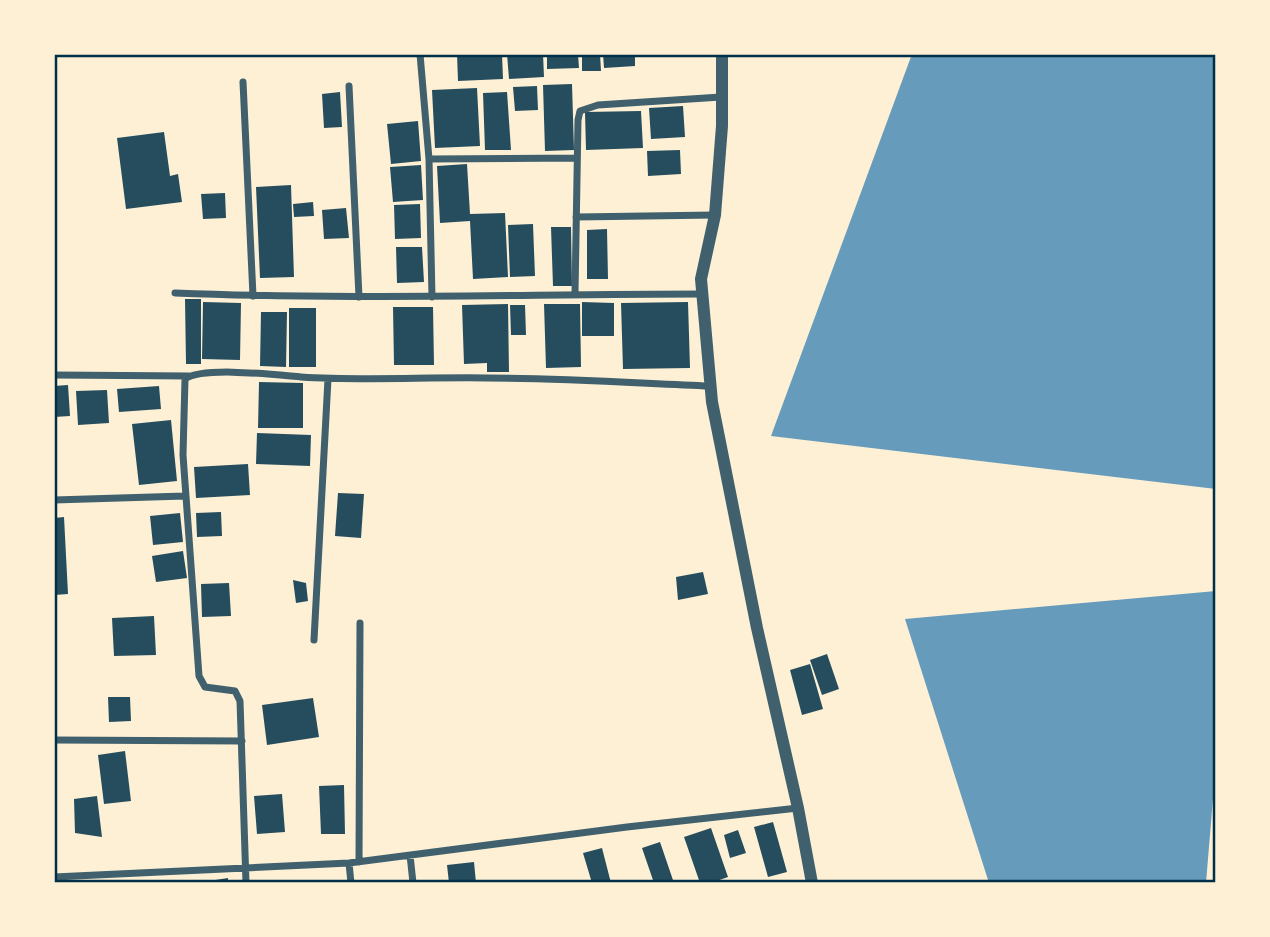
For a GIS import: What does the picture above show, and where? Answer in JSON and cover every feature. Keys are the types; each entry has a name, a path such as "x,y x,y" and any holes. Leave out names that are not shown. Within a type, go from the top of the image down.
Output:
{"street":[{"path":"420,54 429,159 432,297"},
{"path":"722,54 722,126 715,215 701,278 710,386 725,473 812,883"},
{"path":"243,82 253,296"},
{"path":"349,86 359,297"},
{"path":"575,294 580,111 598,105 721,97"},
{"path":"429,159 577,158"},
{"path":"576,217 715,215"},
{"path":"175,293 359,297 703,294"},
{"path":"54,375 262,374 328,379 489,378 710,386"},
{"path":"189,376 185,379 183,397 183,455 199,676 205,687 234,691 238,696 246,883"},
{"path":"314,640 328,379"},
{"path":"54,500 186,496"},
{"path":"359,862 360,623"},
{"path":"54,740 242,741"},
{"path":"54,877 349,863 798,808"},
{"path":"410,855 413,883"},
{"path":"349,863 351,883"}],"water":[{"path":"912,54 1216,54 1216,489 771,436"},
{"path":"1216,591 1216,762 1206,883 989,883 905,619"}],"building":[{"path":"457,54 502,54 503,79 458,81"},
{"path":"507,54 543,54 544,77 509,79"},
{"path":"547,54 578,54 579,68 547,69"},
{"path":"582,54 600,54 601,71 582,71"},
{"path":"603,54 635,54 635,66 604,68"},
{"path":"572,84 574,150 545,151 543,85"},
{"path":"537,86 538,110 515,111 513,87"},
{"path":"477,88 480,146 435,148 432,90"},
{"path":"340,92 342,127 324,128 322,94"},
{"path":"507,92 511,150 485,150 483,93"},
{"path":"683,106 685,137 651,139 649,108"},
{"path":"641,111 643,148 586,150 585,112"},
{"path":"418,121 421,161 391,164 387,124"},
{"path":"164,132 170,176 178,174 182,202 126,209 117,138"},
{"path":"680,150 681,174 648,176 647,151"},
{"path":"467,164 470,214 505,213 508,277 473,279 470,221 440,223 437,166"},
{"path":"421,165 423,200 393,202 390,167"},
{"path":"291,185 294,277 260,278 256,187"},
{"path":"225,193 226,218 203,219 201,194"},
{"path":"313,202 314,216 294,217 293,204"},
{"path":"420,204 421,238 395,239 394,205"},
{"path":"346,208 349,238 324,239 322,210"},
{"path":"533,224 535,276 510,277 508,225"},
{"path":"551,227 571,227 572,286 553,286"},
{"path":"607,229 608,279 587,279 587,230"},
{"path":"396,247 422,247 424,282 397,283"},
{"path":"185,299 201,299 201,364 186,364"},
{"path":"203,302 241,303 240,360 202,359"},
{"path":"582,302 614,303 614,336 582,336"},
{"path":"688,302 690,368 623,369 621,303"},
{"path":"508,304 509,372 487,372 487,363 464,364 462,305"},
{"path":"544,304 580,304 581,367 546,368"},
{"path":"510,305 525,305 526,335 511,335"},
{"path":"393,307 433,307 434,365 394,365"},
{"path":"289,308 316,308 316,367 289,367"},
{"path":"261,312 287,312 286,367 260,366"},
{"path":"259,382 303,383 303,428 258,428"},
{"path":"68,385 70,416 54,417 54,386"},
{"path":"159,386 161,409 119,412 117,389"},
{"path":"107,390 109,423 78,425 76,391"},
{"path":"171,420 177,481 139,485 132,424"},
{"path":"257,433 311,435 310,466 256,464"},
{"path":"248,464 250,495 196,498 194,467"},
{"path":"338,493 364,494 361,538 335,536"},
{"path":"221,512 222,536 197,537 196,513"},
{"path":"180,513 183,542 153,545 150,516"},
{"path":"64,517 68,594 54,595 54,518"},
{"path":"183,551 187,578 156,582 152,556"},
{"path":"703,572 708,594 678,600 676,577"},
{"path":"293,580 306,583 308,601 296,603"},
{"path":"229,583 231,616 202,617 201,584"},
{"path":"154,616 156,655 114,656 112,618"},
{"path":"827,654 839,689 822,695 810,660"},
{"path":"810,664 823,709 802,715 790,670"},
{"path":"108,697 130,697 131,721 109,722"},
{"path":"313,698 319,737 267,745 262,705"},
{"path":"125,751 131,801 104,804 98,755"},
{"path":"344,785 345,834 321,834 319,786"},
{"path":"282,794 285,832 257,834 254,796"},
{"path":"97,796 102,837 75,833 74,799"},
{"path":"773,822 787,872 768,877 754,827"},
{"path":"711,828 728,877 711,883 700,883 684,837"},
{"path":"738,830 746,853 730,858 724,835"},
{"path":"660,842 674,883 654,883 642,848"},
{"path":"602,848 611,883 592,883 583,853"},
{"path":"474,862 476,883 449,883 447,865"},
{"path":"228,878 228,883 209,883 209,881"}]}
